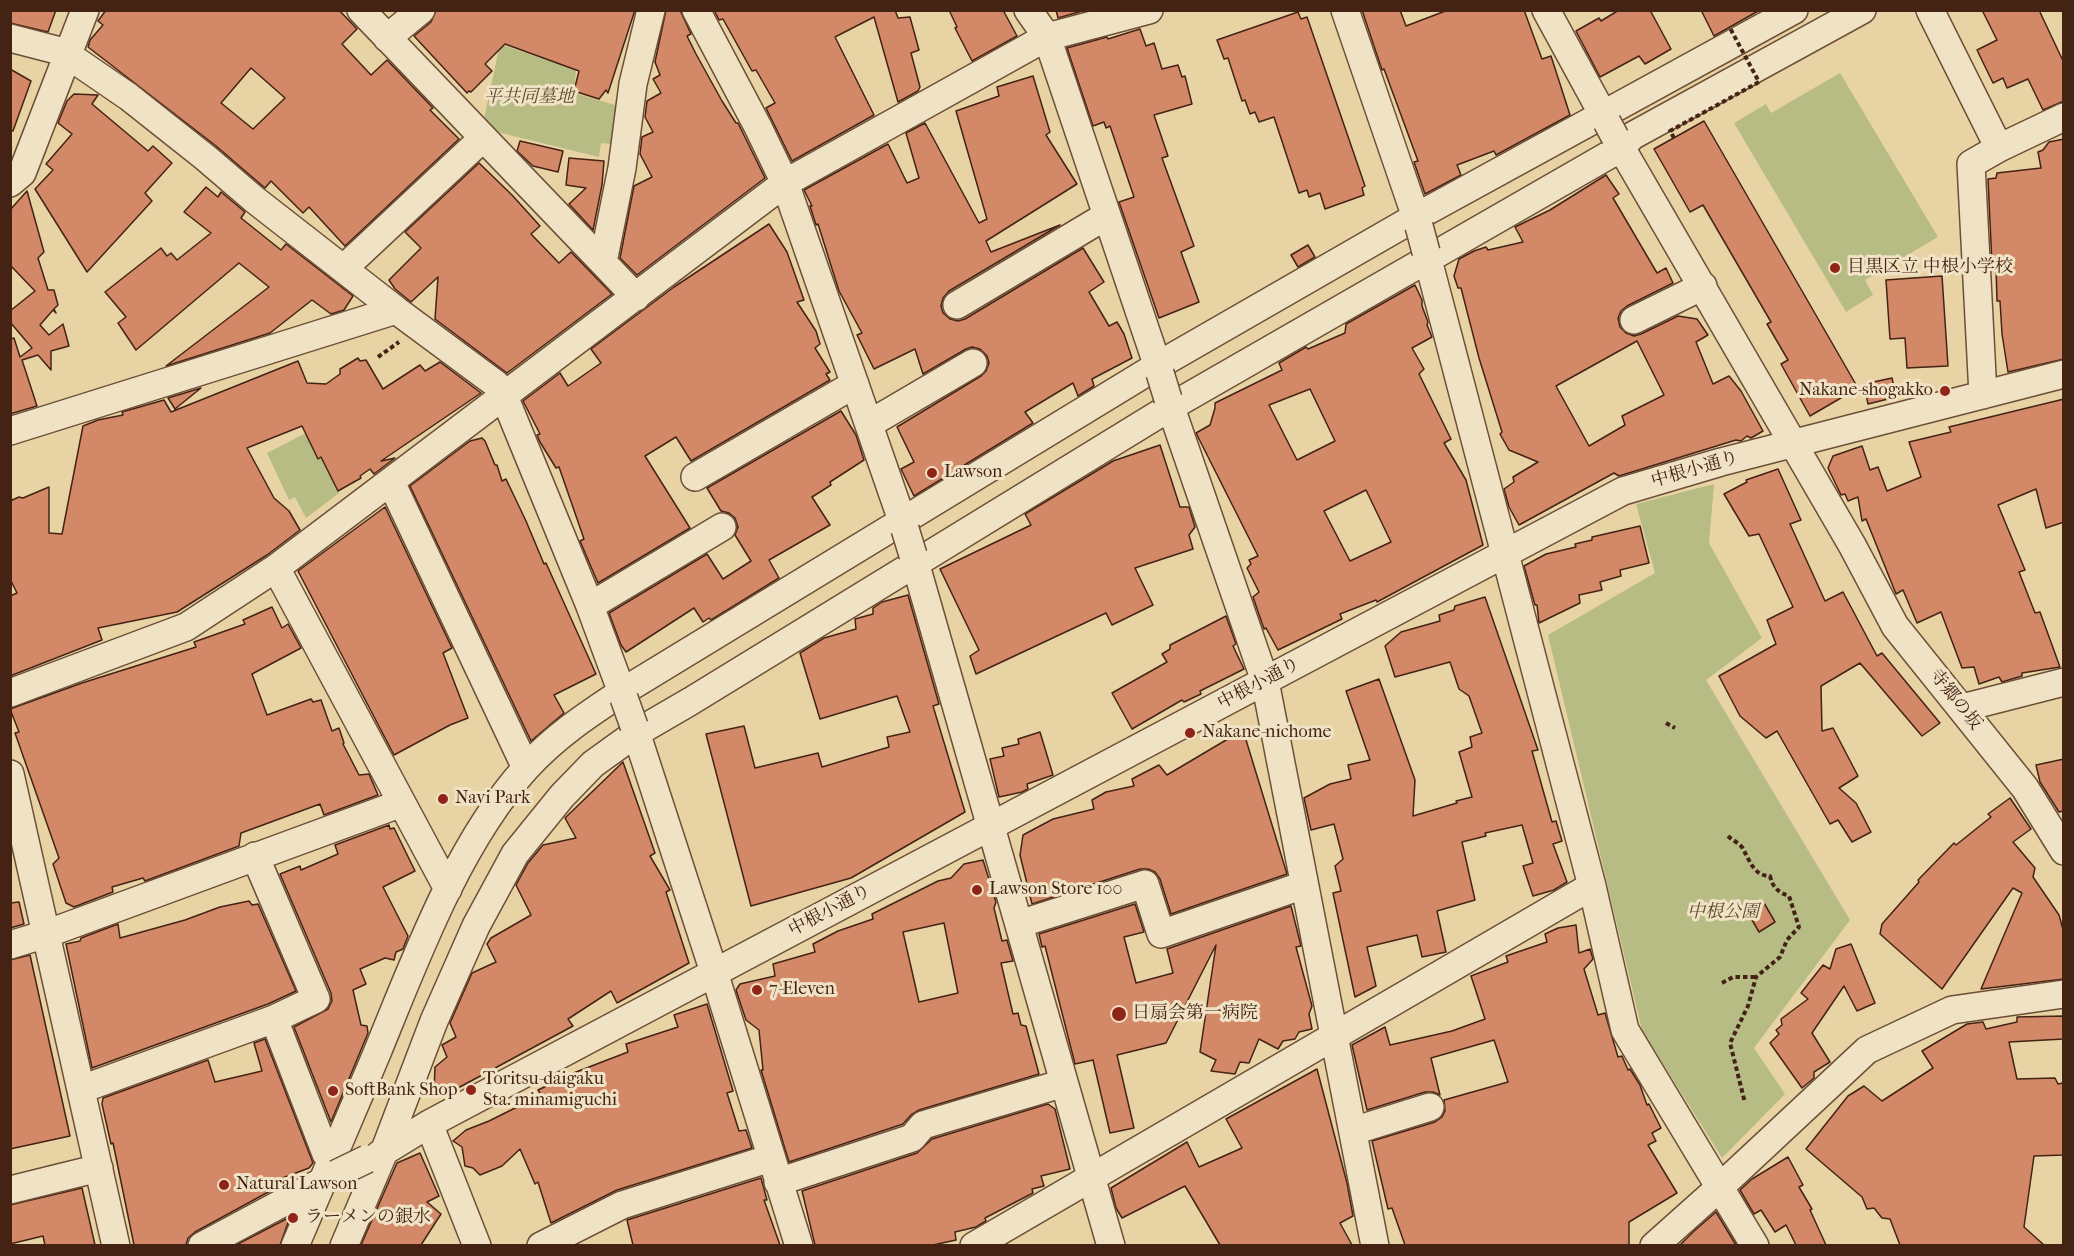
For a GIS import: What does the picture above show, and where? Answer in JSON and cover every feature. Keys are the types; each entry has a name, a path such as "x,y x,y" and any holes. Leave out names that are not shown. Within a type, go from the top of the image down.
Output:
{"street":[{"path":"10,183 22,172 85,10"},
{"path":"361,10 636,297"},
{"path":"387,38 421,10"},
{"path":"603,262 622,168 633,84 651,10"},
{"path":"696,10 785,183 869,424 908,542 1111,1245"},
{"path":"1028,10 1047,37 1265,681 1375,1245"},
{"path":"10,693 186,627 276,568 785,183 1047,37 1149,10"},
{"path":"1345,10 1422,239 1592,886 1625,1030 1755,1245"},
{"name":"寺郷の坂","path":"1546,10 1612,131 1852,546 1895,626 2025,788 2064,851"},
{"path":"344,1245 376,1155 476,926 515,854 562,796 593,764 635,730 691,702 908,542 1159,369 1422,239 1612,131 1794,10"},
{"path":"295,1245 329,1171 448,889 478,831 525,768 571,725 623,695 1170,403 1422,239 1612,131 1632,136 1862,10"},
{"path":"1929,10 1999,148"},
{"path":"10,38 68,53 129,97 255,200 396,310 496,384 504,396 590,606 623,695 714,972 799,1245"},
{"path":"1983,395 1971,164 2064,117"},
{"path":"344,268 483,138"},
{"path":"957,305 1106,216"},
{"path":"1634,320 1703,286"},
{"path":"10,431 396,310"},
{"path":"869,424 973,363"},
{"name":"中根小通り","path":"329,1171 376,1155 429,1124 714,972 1623,491 1721,462 2064,374"},
{"path":"695,477 855,384"},
{"path":"391,482 525,768"},
{"path":"590,606 722,526"},
{"path":"276,568 448,889"},
{"path":"1962,708 2064,682"},
{"path":"10,774 116,1245"},
{"path":"10,945 46,934 402,803"},
{"path":"82,1089 274,1019 315,999 255,856"},
{"path":"1019,924 1145,884 1161,934 1304,885"},
{"path":"974,1245 1592,886"},
{"path":"1654,1245 1719,1188 1867,1050 1952,1010 2064,994"},
{"path":"274,1019 326,1154 329,1171"},
{"path":"541,1245 622,1205 912,1138 923,1125 1064,1083"},
{"path":"1353,1131 1430,1107"},
{"path":"429,1124 477,1245"},
{"path":"10,1190 99,1168"},
{"path":"202,1245 329,1171"}],"path":[{"path":"1674,138 1670,131 1759,82 1730,28"},
{"path":"378,357 404,339"},
{"path":"1666,723 1676,728"},
{"path":"1728,836 1743,848 1745,856 1757,872 1763,876 1770,876 1772,884 1779,892 1789,896 1798,927 1786,940 1780,957 1756,977 1748,1006 1730,1043 1745,1104"},
{"path":"1722,983 1733,977 1756,977"}],"green space":[{"name":"平共同墓地","path":"500,44 576,70 574,93 622,107 616,145 601,143 599,157 497,132 484,119"},
{"path":"1840,73 1938,237 1865,280 1873,295 1846,312 1734,123 1766,104 1771,113"},
{"path":"308,432 339,493 306,518 295,497 289,500 267,453"},
{"name":"中根公園","path":"1714,484 1709,543 1762,638 1706,680 1850,920 1754,1048 1785,1094 1722,1158 1642,1030 1548,635 1655,573 1636,504"}],"building":[{"path":"10,10 56,10 48,32 10,23"},
{"path":"106,10 339,10 357,29 342,44 371,75 387,60 433,108 430,110 459,139 345,246 309,207 303,213 271,181 265,188 216,146 88,47 90,40 103,25 98,21","holes":["251,68 285,98 253,129 221,103"]},
{"path":"436,10 635,10 608,93 606,90 599,99 574,91 579,71 505,44 485,64 492,71 471,92 467,93 414,36 431,22"},
{"path":"666,10 680,10 691,34 687,36 696,54 722,101 738,123 765,178 637,275 620,258 634,186 652,177 640,154 642,137 653,132 645,117 647,101 661,93 653,79 660,75 655,62"},
{"path":"714,10 895,10 898,18 910,17 919,50 911,53 920,87 918,91 898,102 874,17 835,37 874,115 792,161 766,108 775,103 756,70 752,71 723,19 719,20"},
{"path":"949,10 1003,10 1017,36 972,61 955,28 957,27"},
{"path":"1056,10 1086,10 1058,18"},
{"path":"1362,10 1400,10 1406,26 1448,10 1524,10 1542,59 1551,56 1570,115 1496,155 1494,151 1457,165 1461,175 1425,194 1414,162 1418,161 1384,69 1382,70"},
{"path":"1619,10 1650,10 1671,49 1645,64 1639,56 1600,77 1576,31 1599,18 1601,21"},
{"path":"1701,10 1760,10 1714,36"},
{"path":"1982,10 2039,10 2064,63 2064,101 2043,110 2028,79 2007,88 2003,78 1993,83 1977,50 1997,40"},
{"path":"1298,12 1301,19 1307,17 1365,186 1362,188 1364,195 1325,209 1320,193 1309,197 1307,190 1299,193 1274,117 1259,122 1255,112 1250,114 1245,100 1242,101 1228,58 1224,59 1217,40"},
{"path":"1140,29 1146,46 1154,43 1162,69 1178,65 1182,77 1185,76 1192,104 1154,115 1168,156 1162,158 1194,246 1181,252 1199,302 1159,318 1119,202 1134,197 1110,126 1106,128 1104,122 1093,126 1067,48"},
{"path":"10,69 31,81 13,131 10,131"},
{"path":"1033,76 1050,132 1046,135 1077,184 986,241 991,252 1060,225 949,291 943,298 941,306 943,313 950,319 958,321 965,319 1083,248 1104,282 1089,292 1109,326 1117,322 1124,334 1132,358 1092,379 1094,386 1078,396 1073,383 1025,412 1033,423 914,496 901,469 914,462 897,427 981,376 989,363 987,356 980,349 972,347 923,374 915,349 874,369 857,335 862,333 839,291 810,206 812,206 804,190 888,144 907,183 919,178 906,133 925,123 979,223 987,219 956,111 999,96 997,87"},
{"path":"74,94 98,95 92,104 148,151 153,146 172,163 145,193 152,201 87,272 35,189 53,170 46,164 72,134 58,123 67,101"},
{"path":"1704,121 1858,388 1810,416 1781,364 1788,360 1767,324 1771,322 1703,205 1690,212 1654,149"},
{"path":"2064,139 2064,359 2008,372 2000,301 1997,301 1996,267 1992,264 1988,179 1996,178 1997,173 2041,168 2038,152 2043,150 2049,142"},
{"path":"520,141 563,151 558,172 533,166 517,151"},
{"path":"569,158 604,161 602,185 593,230 569,204 586,188 566,185"},
{"path":"479,163 540,226 531,234 559,263 571,252 612,294 507,373 435,319 438,277 411,302 395,289 389,280 421,248 405,232"},
{"path":"1606,175 1619,194 1613,198 1657,273 1666,268 1673,283 1627,306 1618,318 1620,327 1626,333 1634,336 1678,316 1697,319 1708,335 1696,342 1713,384 1729,376 1741,391 1763,431 1751,438 1747,436 1741,441 1736,440 1619,476 1614,473 1519,525 1509,507 1504,489 1514,482 1513,477 1538,462 1509,450 1500,434 1502,432 1479,358 1461,288 1458,288 1454,276 1459,259 1486,247 1488,250 1523,242 1515,227 1550,210","holes":["1637,341 1664,395 1622,416 1625,425 1589,446 1556,386"]},
{"path":"206,187 218,197 221,192 245,212 241,218 281,250 286,244 353,296 344,310 331,314 312,300 270,333 166,366 269,287 239,263 136,350 118,323 126,317 105,292 161,248 167,256 171,253 177,260 211,233 184,212"},
{"path":"27,191 44,252 38,258 48,290 54,290 58,305 54,309 56,313 53,310 40,325 49,335 63,324 69,346 51,351 51,370 38,355 22,360 37,406 10,414 10,339 14,338 20,357 32,348 10,322 10,311 35,291 10,265 10,210"},
{"path":"769,224 787,252 804,300 797,302 816,331 820,344 815,348 830,372 826,374 830,380 691,461 676,437 645,456 690,528 598,583 580,541 584,539 559,467 556,468 540,442 537,435 540,434 523,401 560,373 568,386 601,363 591,349 674,287"},
{"path":"1308,245 1315,257 1298,267 1291,255"},
{"path":"1942,276 1948,366 1907,368 1905,338 1890,339 1886,280"},
{"path":"1415,285 1422,300 1432,337 1412,348 1424,369 1419,374 1451,439 1444,443 1466,480 1483,545 1377,602 1376,600 1340,614 1342,619 1278,650 1266,628 1264,629 1253,597 1259,592 1247,568 1251,564 1249,560 1258,556 1196,433 1210,425 1215,403 1282,370 1279,363 1306,347 1308,349 1345,333 1346,324","holes":["1310,389 1335,441 1297,460 1269,405","1366,490 1391,542 1350,561 1324,511"]},
{"path":"358,358 360,361 366,360 383,389 420,365 425,371 440,362 481,393 381,461 395,458 374,474 370,469 360,476 361,478 338,491 321,457 318,459 302,426 247,448 274,498 289,511 300,530 267,555 177,612 98,628 102,640 10,676 10,596 17,593 10,579 10,501 49,487 49,533 62,534 83,426 164,400 171,412 298,361 307,383 326,384 340,374 340,369"},
{"path":"1892,378 1896,397 1868,404 1864,384"},
{"path":"201,388 175,409 168,398"},
{"path":"2064,399 2064,522 2046,528 2036,489 1998,505 2025,570 2019,572 2035,613 2040,612 2060,667 2022,673 2022,676 2002,682 1999,677 1979,684 1974,667 1962,668 1941,612 1917,623 1903,590 1896,594 1866,519 1862,521 1858,497 1848,501 1845,494 1841,495 1828,468 1833,456 1862,446 1870,470 1878,467 1887,491 1921,477 1909,442 1951,432 1949,427"},
{"path":"841,411 856,435 864,460 812,497 830,525 769,560 779,578 711,620 709,618 703,622 694,608 626,652 609,613 707,554 723,579 751,561 735,535 738,527 735,518 721,511 707,488"},
{"path":"482,438 497,465 502,481 506,479 596,674 554,695 564,713 531,741 410,486 470,441"},
{"path":"1160,445 1180,507 1189,507 1195,527 1189,535 1193,549 1135,568 1153,605 1112,625 1106,613 976,674 970,656 979,650 940,569 1031,525 1025,514 1113,461"},
{"path":"1778,469 1801,520 1790,524 1825,601 1843,592 1877,656 1882,653 1940,723 1922,736 1860,663 1821,686 1822,731 1833,728 1858,776 1839,788 1856,803 1871,832 1852,842 1838,820 1830,824 1777,731 1766,738 1740,716 1719,676 1776,644 1767,620 1793,607 1759,534 1749,536 1724,494 1747,482 1746,480"},
{"path":"385,507 452,648 443,653 468,718 394,755 298,571"},
{"path":"1640,526 1649,563 1620,570 1621,576 1600,582 1602,590 1579,595 1580,603 1539,623 1537,605 1535,605 1524,566 1546,554 1576,547 1575,544 1592,540 1592,537"},
{"path":"908,595 939,704 933,706 965,812 851,878 751,906 706,734 744,726 755,768 818,753 822,767 889,747 887,737 910,732 897,696 820,719 800,653 824,638 856,629 855,619 873,614 873,608 882,602"},
{"path":"1485,597 1538,750 1532,751 1552,822 1556,821 1562,841 1553,844 1567,882 1554,890 1533,896 1523,866 1533,863 1522,825 1485,833 1486,836 1462,842 1475,900 1437,911 1446,952 1422,957 1417,935 1367,947 1376,986 1355,997 1333,893 1341,891 1335,866 1343,859 1334,824 1311,830 1304,798 1330,784 1351,779 1348,765 1370,760 1346,691 1379,679 1415,780 1413,816 1472,797 1459,752 1472,747 1470,737 1482,733 1469,696 1459,689 1450,662 1395,677 1385,646 1401,632 1440,621 1439,615 1454,610 1455,606"},
{"path":"272,607 282,628 288,624 301,648 252,674 267,715 311,699 313,702 321,700 332,731 339,728 343,744 359,775 369,774 378,795 324,815 320,804 241,833 239,846 145,881 143,878 112,887 113,892 74,907 66,903 53,864 59,858 15,733 19,732 10,709 82,683 196,647 194,642 245,624 243,620"},
{"path":"1226,616 1236,644 1233,646 1244,669 1200,691 1201,694 1184,702 1182,700 1132,729 1112,693 1167,662 1162,654 1170,649 1170,645"},
{"path":"1243,730 1287,874 1171,914 1160,879 1155,872 1148,869 1140,869 1032,904 1020,855 1023,835 1053,819 1094,809 1092,800 1106,792 1134,786 1132,779 1159,765 1167,775"},
{"path":"1040,732 1053,775 1027,784 1028,789 1022,792 999,797 990,759 1004,756 1002,748 1019,744 1018,739"},
{"path":"2064,759 2064,811 2059,812 2040,782 2036,765"},
{"path":"623,762 655,853 650,856 670,890 666,892 689,963 617,1003 611,991 568,1019 573,1026 445,1095 434,1091 435,1067 447,1057 442,1045 456,1037 450,1023 472,973 496,962 487,944 491,938 531,915 516,885 528,863 543,845 576,838 565,818"},
{"path":"2010,798 2031,829 2013,842 2035,868 2033,877 2059,915 2064,933 2064,979 1981,989 2022,893 2013,888 1942,989 1880,934 1882,924 1919,882 1918,880 1954,843 1956,845 1991,817 1988,814"},
{"path":"389,825 390,829 394,828 415,871 383,887 408,936 403,949 396,952 394,960 385,958 360,969 366,984 353,990 361,1025 367,1026 368,1033 331,1122 294,1027 328,1009 332,1001 331,993 280,874 300,866 301,870 338,854 335,845"},
{"path":"983,860 996,902 994,908 1002,941 1007,940 1013,961 1001,963 1013,1014 1018,1013 1021,1025 1026,1026 1039,1074 919,1110 903,1124 789,1162 761,1070 763,1070 759,1030 746,1020 736,990 740,984 775,976 773,964 815,952 813,944 838,931 873,919 872,914 938,881 951,878 964,864","holes":["944,923 958,993 919,1002 903,932"]},
{"path":"249,901 252,905 258,904 296,991 268,1004 92,1068 66,944 80,941 81,938 118,924 120,938 185,920 220,907"},
{"path":"19,902 24,924 10,928 10,903"},
{"path":"1764,903 1775,922 1759,932 1748,913"},
{"path":"1135,904 1144,932 1124,937 1136,983 1173,973 1167,949 1291,906 1301,946 1296,947 1312,1006 1309,1014 1312,1029 1299,1032 1295,1039 1283,1041 1278,1049 1259,1039 1249,1063 1240,1062 1235,1074 1211,1071 1216,1060 1200,1052 1216,945 1166,1043 1117,1055 1134,1128 1110,1133 1093,1060 1075,1064 1045,946 1042,947 1039,934"},
{"path":"1576,925 1579,953 1590,949 1593,959 1584,969 1598,1015 1605,1013 1618,1057 1622,1056 1628,1070 1630,1069 1640,1085 1647,1105 1649,1104 1661,1128 1652,1133 1656,1141 1648,1145 1677,1193 1629,1222 1629,1245 1405,1245 1392,1208 1388,1209 1372,1141 1435,1122 1442,1117 1445,1111 1444,1100 1508,1082 1494,1040 1431,1058 1440,1095 1425,1092 1367,1110 1352,1045 1385,1027 1390,1045 1452,1031 1485,1019 1471,976 1508,962 1506,956 1547,942 1545,934 1558,928"},
{"path":"1851,944 1875,1003 1857,1011 1844,986 1812,1033 1830,1062 1814,1072 1814,1078 1802,1088 1770,1043 1779,1034 1776,1030 1782,1025 1781,1019 1808,999 1801,993 1823,965 1830,969 1836,949"},
{"path":"30,955 70,1136 10,1149 10,960"},
{"path":"707,1004 733,1091 727,1093 739,1131 746,1130 752,1148 617,1190 551,1223 538,1182 535,1184 520,1149 502,1166 480,1175 473,1168 465,1166 462,1147 453,1141 466,1130 541,1095 538,1090 576,1072 628,1052 626,1044 678,1027 674,1015"},
{"path":"2064,1016 2064,1039 2009,1042 2017,1079 2055,1078 2058,1084 2063,1083 2064,1155 2034,1156 2024,1227 2044,1245 1900,1245 1890,1219 1882,1218 1874,1208 1867,1209 1862,1197 1806,1149 1848,1096 1864,1086 1882,1101 1933,1068 1922,1051 1967,1024 1983,1022 1986,1029 2017,1022 2017,1017"},
{"path":"265,1039 313,1163 309,1168 264,1185 272,1190 195,1232 188,1238 186,1245 134,1245 113,1143 111,1144 102,1104 103,1098 208,1060 215,1082 262,1071 254,1043"},
{"path":"1317,1069 1347,1183 1353,1216 1340,1223 1352,1245 1220,1245 1185,1186 1122,1218 1116,1208 1111,1188 1187,1142 1199,1167 1242,1148 1226,1119"},
{"path":"1048,1104 1055,1109 1070,1169 1041,1176 1044,1186 1032,1189 1033,1193 985,1218 986,1221 976,1227 955,1232 956,1240 933,1245 815,1245 802,1191 917,1153 932,1139"},
{"path":"420,1153 439,1196 427,1202 441,1214 421,1245 361,1245 397,1163"},
{"path":"1788,1157 1803,1185 1799,1187 1812,1209 1810,1210 1826,1245 1796,1245 1786,1225 1775,1232 1761,1210 1754,1214 1740,1190 1752,1179"},
{"path":"761,1178 767,1200 764,1200 780,1245 633,1245 627,1220"},
{"path":"82,1188 95,1245 45,1245 43,1236 10,1244 10,1205"},
{"path":"1716,1212 1736,1245 1680,1245 1693,1232"},
{"path":"290,1217 280,1245 236,1245"}],"place":[{"name":"目黒区立 中根小学校","path":"1835,268"},
{"name":"Nakane-shogakko","path":"1945,391"},
{"name":"Lawson","path":"932,473"},
{"name":"Nakane-nichome","path":"1190,733"},
{"name":"Navi Park","path":"443,799"},
{"name":"Lawson Store 100","path":"977,890"},
{"name":"7-Eleven","path":"757,990"},
{"name":"日扇会第一病院","path":"1119,1014"},
{"name":"Toritsu-daigaku Sta. minamiguchi","path":"471,1090"},
{"name":"SoftBank Shop","path":"333,1091"},
{"name":"Natural Lawson","path":"224,1185"},
{"name":"ラーメンの銀水","path":"293,1218"}]}
